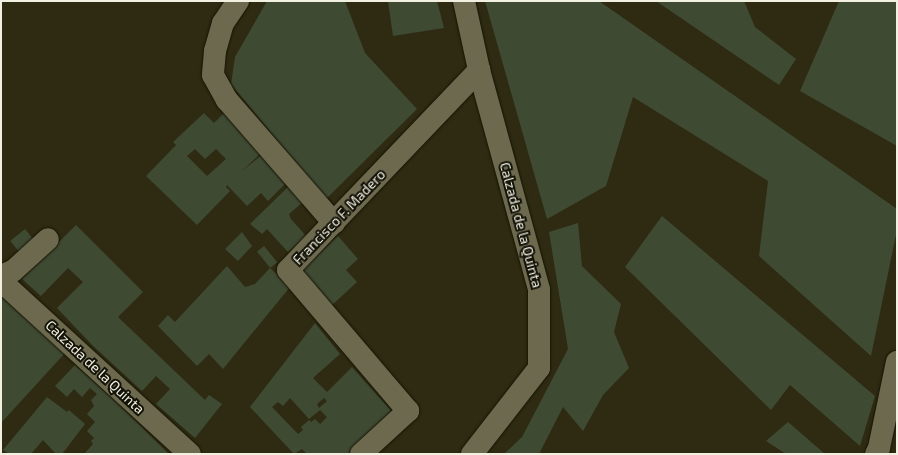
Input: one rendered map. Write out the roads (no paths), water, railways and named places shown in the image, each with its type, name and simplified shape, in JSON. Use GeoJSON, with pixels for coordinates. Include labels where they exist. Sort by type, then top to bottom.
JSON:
{"type":"FeatureCollection","features":[{"type":"Feature","properties":{"kind":"street"},"geometry":{"type":"LineString","coordinates":[[238,1],[223,23],[215,51],[213,75],[227,100],[334,223]]}},
{"type":"Feature","properties":{"kind":"street","name":"Calzada de la Quinta"},"geometry":{"type":"LineString","coordinates":[[464,1],[479,70],[538,290],[539,368],[472,454]]}},
{"type":"Feature","properties":{"kind":"street","name":"Francisco F. Madero"},"geometry":{"type":"LineString","coordinates":[[361,454],[408,411],[288,270],[479,70]]}},
{"type":"Feature","properties":{"kind":"street"},"geometry":{"type":"LineString","coordinates":[[1,276],[13,271],[48,239]]}},
{"type":"Feature","properties":{"kind":"street","name":"Calzada de la Quinta"},"geometry":{"type":"LineString","coordinates":[[1,281],[190,454]]}},
{"type":"Feature","properties":{"kind":"street"},"geometry":{"type":"LineString","coordinates":[[876,454],[879,448],[897,362]]}}]}
